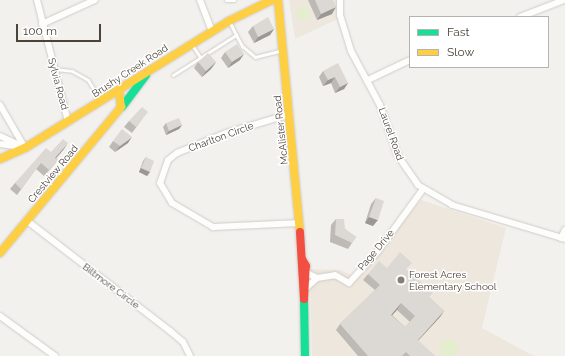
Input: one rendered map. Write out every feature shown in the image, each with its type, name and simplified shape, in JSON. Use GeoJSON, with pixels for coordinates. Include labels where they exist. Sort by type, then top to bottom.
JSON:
{"type":"FeatureCollection","features":[{"type":"Feature","properties":{"kind":"street","name":"Sylvia Road"},"geometry":{"type":"LineString","coordinates":[[37,0],[68,122]]}},
{"type":"Feature","properties":{"kind":"street"},"geometry":{"type":"LineString","coordinates":[[42,24],[95,0]]}},
{"type":"Feature","properties":{"kind":"street"},"geometry":{"type":"LineString","coordinates":[[200,0],[212,31]]}},
{"type":"Feature","properties":{"kind":"street","name":"Brushy Creek Road"},"geometry":{"type":"LineString","coordinates":[[0,159],[25,148],[229,21],[272,0]]}},
{"type":"Feature","properties":{"kind":"street","name":"McAlister Road"},"geometry":{"type":"LineString","coordinates":[[278,0],[300,223],[302,259],[301,292],[304,299]]}},
{"type":"Feature","properties":{"kind":"street","name":"Laurel Road"},"geometry":{"type":"LineString","coordinates":[[340,0],[347,42],[368,80],[398,156],[423,189],[452,205],[563,238]]}},
{"type":"Feature","properties":{"kind":"street"},"geometry":{"type":"LineString","coordinates":[[523,16],[564,0]]}},
{"type":"Feature","properties":{"kind":"street"},"geometry":{"type":"LineString","coordinates":[[368,80],[409,60]]}},
{"type":"Feature","properties":{"kind":"street","name":"Crestview Road"},"geometry":{"type":"LineString","coordinates":[[0,253],[121,107],[148,72]]}},
{"type":"Feature","properties":{"kind":"street"},"geometry":{"type":"LineString","coordinates":[[119,90],[121,107]]}},
{"type":"Feature","properties":{"kind":"street"},"geometry":{"type":"LineString","coordinates":[[0,105],[25,148]]}},
{"type":"Feature","properties":{"kind":"street","name":"Charlton Circle"},"geometry":{"type":"LineString","coordinates":[[290,114],[226,133],[177,153],[168,160],[160,183],[172,202],[213,227],[300,223]]}},
{"type":"Feature","properties":{"kind":"street"},"geometry":{"type":"LineString","coordinates":[[0,136],[25,148]]}},
{"type":"Feature","properties":{"kind":"street"},"geometry":{"type":"LineString","coordinates":[[0,144],[25,148]]}},
{"type":"Feature","properties":{"kind":"street","name":"Page Drive"},"geometry":{"type":"LineString","coordinates":[[317,278],[335,275],[349,283],[378,251],[423,189]]}},
{"type":"Feature","properties":{"kind":"street","name":"Biltmore Circle"},"geometry":{"type":"LineString","coordinates":[[26,220],[170,331],[183,342],[190,356]]}},
{"type":"Feature","properties":{"kind":"street"},"geometry":{"type":"LineString","coordinates":[[563,238],[565,230]]}},
{"type":"Feature","properties":{"kind":"street","name":"McAlister Road"},"geometry":{"type":"LineString","coordinates":[[302,259],[307,273],[307,287],[304,299],[305,356]]}},
{"type":"Feature","properties":{"kind":"street"},"geometry":{"type":"LineString","coordinates":[[307,273],[317,278],[307,287]]}},
{"type":"Feature","properties":{"kind":"street"},"geometry":{"type":"LineString","coordinates":[[0,316],[55,356]]}},
{"type":"Feature","properties":{"kind":"lane"},"geometry":{"type":"LineString","coordinates":[[226,0],[234,0]]}},
{"type":"Feature","properties":{"kind":"lane"},"geometry":{"type":"LineString","coordinates":[[229,21],[242,46],[255,57],[283,50]]}},
{"type":"Feature","properties":{"kind":"lane"},"geometry":{"type":"LineString","coordinates":[[173,75],[236,35]]}},
{"type":"Feature","properties":{"kind":"lane"},"geometry":{"type":"LineString","coordinates":[[192,43],[200,57]]}},
{"type":"Feature","properties":{"kind":"lane"},"geometry":{"type":"LineString","coordinates":[[54,69],[72,71],[88,80],[101,102]]}},
{"type":"Feature","properties":{"kind":"shaded area"},"geometry":{"type":"Polygon","coordinates":[[[289,0],[337,0],[338,19],[295,39],[289,0]]]}},
{"type":"Feature","properties":{"kind":"shaded area","name":"Forest Acres Elementary School"},"geometry":{"type":"Polygon","coordinates":[[[421,200],[506,228],[482,328],[534,356],[312,356],[310,269],[340,270],[357,277],[421,200]]]}},
{"type":"Feature","properties":{"kind":"green space"},"geometry":{"type":"Polygon","coordinates":[[[303,6],[308,8],[310,13],[308,18],[303,20],[298,18],[296,13],[298,8],[303,6]]]}},
{"type":"Feature","properties":{"kind":"green space"},"geometry":{"type":"Polygon","coordinates":[[[445,339],[453,339],[458,344],[456,355],[453,357],[445,357],[440,352],[440,344],[445,339]]]}},
{"type":"Feature","properties":{"kind":"building"},"geometry":{"type":"Polygon","coordinates":[[[315,0],[333,0],[336,7],[321,14],[315,0]]]}},
{"type":"Feature","properties":{"kind":"building"},"geometry":{"type":"Polygon","coordinates":[[[268,17],[274,29],[258,37],[253,26],[268,17]]]}},
{"type":"Feature","properties":{"kind":"building"},"geometry":{"type":"Polygon","coordinates":[[[237,44],[244,54],[232,62],[225,52],[237,44]]]}},
{"type":"Feature","properties":{"kind":"building"},"geometry":{"type":"Polygon","coordinates":[[[208,53],[216,62],[206,71],[198,62],[208,53]]]}},
{"type":"Feature","properties":{"kind":"building"},"geometry":{"type":"Polygon","coordinates":[[[338,63],[348,83],[340,87],[335,77],[328,80],[323,71],[338,63]]]}},
{"type":"Feature","properties":{"kind":"building"},"geometry":{"type":"Polygon","coordinates":[[[142,107],[148,112],[136,127],[129,121],[142,107]]]}},
{"type":"Feature","properties":{"kind":"building"},"geometry":{"type":"Polygon","coordinates":[[[179,118],[182,125],[169,131],[166,123],[179,118]]]}},
{"type":"Feature","properties":{"kind":"building"},"geometry":{"type":"Polygon","coordinates":[[[122,129],[132,137],[120,146],[113,141],[122,129]]]}},
{"type":"Feature","properties":{"kind":"building"},"geometry":{"type":"Polygon","coordinates":[[[63,139],[68,143],[55,158],[58,160],[49,170],[41,163],[21,189],[15,183],[46,148],[51,152],[63,139]]]}},
{"type":"Feature","properties":{"kind":"building"},"geometry":{"type":"Polygon","coordinates":[[[146,157],[154,161],[150,172],[141,168],[146,157]]]}},
{"type":"Feature","properties":{"kind":"building"},"geometry":{"type":"Polygon","coordinates":[[[376,198],[384,201],[378,220],[369,217],[376,198]]]}},
{"type":"Feature","properties":{"kind":"building"},"geometry":{"type":"Polygon","coordinates":[[[336,219],[344,219],[345,229],[356,237],[352,243],[335,235],[336,219]]]}},
{"type":"Feature","properties":{"kind":"building"},"geometry":{"type":"Polygon","coordinates":[[[400,252],[412,263],[406,269],[433,293],[429,297],[444,311],[418,340],[435,356],[410,356],[406,352],[402,356],[368,356],[340,324],[380,285],[368,274],[379,261],[387,268],[400,252]],[[401,303],[391,315],[405,327],[415,316],[401,303]]]}},
{"type":"Feature","properties":{"kind":"traffic: fast"},"geometry":{"type":"LineString","coordinates":[[122,107],[146,75]]}},
{"type":"Feature","properties":{"kind":"traffic: fast"},"geometry":{"type":"LineString","coordinates":[[304,299],[305,356]]}},
{"type":"Feature","properties":{"kind":"traffic: slow"},"geometry":{"type":"LineString","coordinates":[[0,159],[25,148],[229,21],[272,0]]}},
{"type":"Feature","properties":{"kind":"traffic: slow"},"geometry":{"type":"LineString","coordinates":[[278,0],[300,232]]}},
{"type":"Feature","properties":{"kind":"traffic: slow"},"geometry":{"type":"LineString","coordinates":[[0,253],[121,107],[119,90]]}},
{"type":"Feature","properties":{"kind":"traffic: jam"},"geometry":{"type":"LineString","coordinates":[[300,232],[304,299],[306,266],[302,259]]}},
{"type":"Feature","properties":{"kind":"place","name":"Forest Acres Elementary School"},"geometry":{"type":"Point","coordinates":[401,280]}}]}
